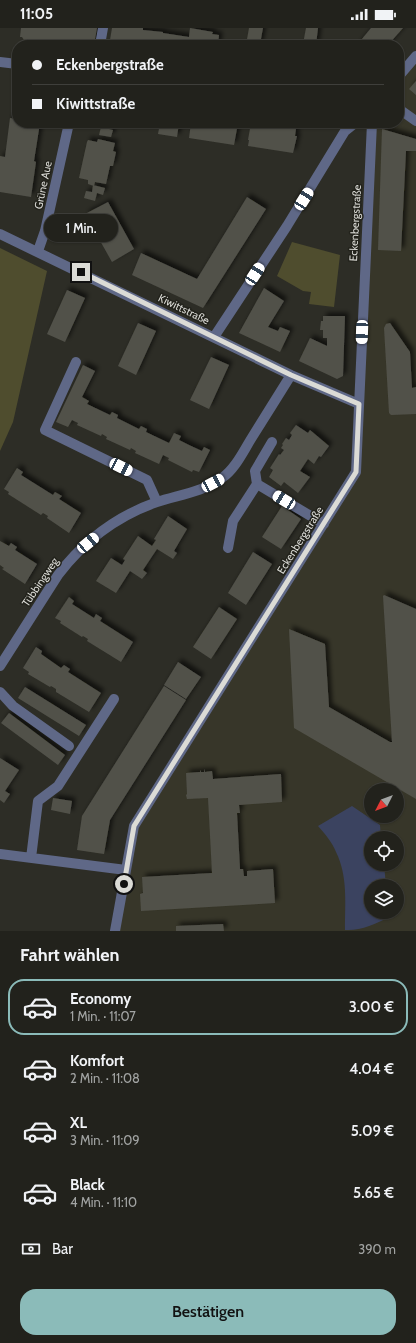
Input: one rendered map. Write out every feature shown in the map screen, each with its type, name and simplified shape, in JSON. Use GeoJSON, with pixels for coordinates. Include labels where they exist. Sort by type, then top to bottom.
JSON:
{"type":"FeatureCollection","features":[{"type":"Feature","properties":{"kind":"street"},"geometry":{"type":"LineString","coordinates":[[101,40],[103,28]]}},
{"type":"Feature","properties":{"kind":"street"},"geometry":{"type":"LineString","coordinates":[[404,70],[416,56]]}},
{"type":"Feature","properties":{"kind":"street"},"geometry":{"type":"LineString","coordinates":[[0,62],[12,63]]}},
{"type":"Feature","properties":{"kind":"street"},"geometry":{"type":"LineString","coordinates":[[404,113],[416,121]]}},
{"type":"Feature","properties":{"kind":"street","name":"Grüne Aue"},"geometry":{"type":"LineString","coordinates":[[38,251],[45,231],[68,128]]}},
{"type":"Feature","properties":{"kind":"street"},"geometry":{"type":"LineString","coordinates":[[214,337],[350,128]]}},
{"type":"Feature","properties":{"kind":"street","name":"Eckenbergstraße"},"geometry":{"type":"LineString","coordinates":[[116,931],[134,826],[356,472],[372,128]]}},
{"type":"Feature","properties":{"kind":"street","name":"Kiwittstraße"},"geometry":{"type":"LineString","coordinates":[[0,234],[38,251],[291,375],[359,404]]}},
{"type":"Feature","properties":{"kind":"street"},"geometry":{"type":"LineString","coordinates":[[76,362],[45,430],[146,480],[157,502]]}},
{"type":"Feature","properties":{"kind":"street","name":"Tübbingweg"},"geometry":{"type":"LineString","coordinates":[[0,666],[58,575],[81,549],[112,524],[130,514],[157,502],[203,488],[223,478],[235,464],[291,375]]}},
{"type":"Feature","properties":{"kind":"street"},"geometry":{"type":"LineString","coordinates":[[228,548],[233,521],[257,484],[255,471],[272,442]]}},
{"type":"Feature","properties":{"kind":"street"},"geometry":{"type":"LineString","coordinates":[[257,484],[324,524]]}},
{"type":"Feature","properties":{"kind":"street"},"geometry":{"type":"LineString","coordinates":[[0,692],[13,706],[69,746]]}},
{"type":"Feature","properties":{"kind":"street"},"geometry":{"type":"LineString","coordinates":[[30,858],[38,801],[58,786],[114,699]]}},
{"type":"Feature","properties":{"kind":"street"},"geometry":{"type":"LineString","coordinates":[[0,854],[126,870]]}},
{"type":"Feature","properties":{"kind":"shaded area"},"geometry":{"type":"Polygon","coordinates":[[[416,57],[416,931],[116,931],[135,827],[353,482],[373,128],[404,128],[404,71],[416,57]]]}},
{"type":"Feature","properties":{"kind":"shaded area"},"geometry":{"type":"Polygon","coordinates":[[[292,242],[340,255],[334,307],[309,304],[311,292],[303,291],[277,276],[292,242]]]}},
{"type":"Feature","properties":{"kind":"shaded area"},"geometry":{"type":"Polygon","coordinates":[[[0,248],[47,271],[13,422],[0,451],[0,248]]]}},
{"type":"Feature","properties":{"kind":"water"},"geometry":{"type":"Polygon","coordinates":[[[352,806],[364,814],[364,823],[377,823],[380,825],[380,831],[364,831],[364,871],[385,871],[385,879],[364,879],[364,919],[385,919],[368,926],[345,930],[345,890],[340,861],[326,835],[318,826],[352,806]]]}},
{"type":"Feature","properties":{"kind":"building"},"geometry":{"type":"Polygon","coordinates":[[[21,28],[97,28],[95,40],[24,40],[20,37],[21,28]]]}},
{"type":"Feature","properties":{"kind":"building"},"geometry":{"type":"Polygon","coordinates":[[[112,28],[143,28],[143,30],[189,37],[190,28],[213,32],[212,34],[219,35],[218,40],[110,40],[112,28]]]}},
{"type":"Feature","properties":{"kind":"building"},"geometry":{"type":"Polygon","coordinates":[[[249,28],[263,28],[261,40],[247,40],[249,28]]]}},
{"type":"Feature","properties":{"kind":"building"},"geometry":{"type":"Polygon","coordinates":[[[306,28],[318,28],[317,40],[304,40],[306,28]]]}},
{"type":"Feature","properties":{"kind":"building"},"geometry":{"type":"Polygon","coordinates":[[[371,28],[403,28],[392,40],[361,40],[371,28]]]}},
{"type":"Feature","properties":{"kind":"building"},"geometry":{"type":"Polygon","coordinates":[[[416,81],[416,95],[409,89],[416,81]]]}},
{"type":"Feature","properties":{"kind":"building"},"geometry":{"type":"Polygon","coordinates":[[[10,118],[12,118],[12,128],[39,128],[34,161],[36,162],[31,197],[0,192],[0,156],[5,157],[10,118]]]}},
{"type":"Feature","properties":{"kind":"building"},"geometry":{"type":"Polygon","coordinates":[[[101,128],[113,130],[111,137],[99,135],[101,128]]]}},
{"type":"Feature","properties":{"kind":"building"},"geometry":{"type":"Polygon","coordinates":[[[159,128],[178,128],[177,137],[158,134],[159,128]]]}},
{"type":"Feature","properties":{"kind":"building"},"geometry":{"type":"Polygon","coordinates":[[[190,128],[237,128],[234,145],[189,138],[190,128]]]}},
{"type":"Feature","properties":{"kind":"building"},"geometry":{"type":"Polygon","coordinates":[[[250,128],[296,129],[295,136],[297,136],[293,153],[248,146],[250,128]]]}},
{"type":"Feature","properties":{"kind":"building"},"geometry":{"type":"Polygon","coordinates":[[[382,129],[416,139],[416,151],[406,151],[401,251],[378,250],[382,129]]]}},
{"type":"Feature","properties":{"kind":"building"},"geometry":{"type":"Polygon","coordinates":[[[98,139],[115,143],[113,151],[116,152],[113,166],[110,166],[106,184],[95,182],[94,186],[88,184],[88,180],[79,178],[87,142],[88,140],[97,142],[98,139]]]}},
{"type":"Feature","properties":{"kind":"building"},"geometry":{"type":"Polygon","coordinates":[[[93,185],[105,188],[103,195],[97,193],[95,201],[84,198],[86,191],[92,192],[93,185]]]}},
{"type":"Feature","properties":{"kind":"building"},"geometry":{"type":"Polygon","coordinates":[[[247,197],[266,209],[203,308],[132,275],[141,253],[197,279],[247,197]]]}},
{"type":"Feature","properties":{"kind":"building"},"geometry":{"type":"Polygon","coordinates":[[[108,202],[134,249],[112,262],[85,214],[108,202]]]}},
{"type":"Feature","properties":{"kind":"building"},"geometry":{"type":"Polygon","coordinates":[[[264,288],[284,301],[268,327],[278,331],[280,327],[290,331],[280,352],[239,333],[264,288]]]}},
{"type":"Feature","properties":{"kind":"building"},"geometry":{"type":"Polygon","coordinates":[[[67,290],[85,298],[65,342],[47,334],[67,290]]]}},
{"type":"Feature","properties":{"kind":"building"},"geometry":{"type":"Polygon","coordinates":[[[323,316],[345,316],[343,376],[337,379],[299,361],[310,338],[327,346],[327,338],[323,338],[323,330],[320,330],[323,316]]]}},
{"type":"Feature","properties":{"kind":"building"},"geometry":{"type":"Polygon","coordinates":[[[138,323],[156,331],[136,375],[118,366],[138,323]]]}},
{"type":"Feature","properties":{"kind":"building"},"geometry":{"type":"Polygon","coordinates":[[[390,323],[410,352],[412,388],[416,387],[416,414],[391,415],[389,413],[384,328],[386,324],[390,323]]]}},
{"type":"Feature","properties":{"kind":"building"},"geometry":{"type":"Polygon","coordinates":[[[211,357],[229,365],[209,409],[190,400],[211,357]]]}},
{"type":"Feature","properties":{"kind":"building"},"geometry":{"type":"Polygon","coordinates":[[[83,365],[95,371],[82,397],[89,401],[87,404],[110,415],[112,412],[118,415],[117,418],[139,429],[141,426],[147,429],[146,432],[169,443],[174,433],[181,436],[179,440],[189,445],[202,451],[204,447],[210,450],[199,472],[193,470],[192,472],[168,460],[169,458],[163,455],[159,464],[135,453],[136,451],[131,448],[130,450],[106,439],[107,437],[102,434],[101,436],[77,425],[78,423],[72,420],[68,427],[56,422],[83,365]]]}},
{"type":"Feature","properties":{"kind":"building"},"geometry":{"type":"Polygon","coordinates":[[[296,425],[308,433],[310,430],[329,446],[321,457],[319,456],[314,464],[308,459],[300,471],[310,477],[298,493],[284,482],[281,486],[269,477],[273,470],[270,468],[279,454],[280,455],[284,450],[281,448],[283,445],[282,444],[286,438],[289,440],[292,435],[290,433],[296,425]]]}},
{"type":"Feature","properties":{"kind":"building"},"geometry":{"type":"Polygon","coordinates":[[[17,468],[23,472],[21,475],[53,495],[55,492],[62,496],[59,499],[81,513],[69,533],[47,518],[48,516],[43,513],[41,515],[8,494],[9,492],[4,489],[17,468]]]}},
{"type":"Feature","properties":{"kind":"building"},"geometry":{"type":"Polygon","coordinates":[[[282,506],[301,519],[281,549],[262,537],[282,506]]]}},
{"type":"Feature","properties":{"kind":"building"},"geometry":{"type":"Polygon","coordinates":[[[168,516],[187,529],[174,551],[177,553],[173,559],[157,549],[143,570],[147,573],[142,579],[130,571],[116,593],[96,581],[111,558],[122,565],[125,560],[123,559],[138,536],[152,546],[156,540],[154,539],[168,516]]]}},
{"type":"Feature","properties":{"kind":"building"},"geometry":{"type":"Polygon","coordinates":[[[0,541],[9,546],[11,543],[17,547],[15,550],[37,564],[25,584],[2,569],[4,568],[0,565],[0,541]]]}},
{"type":"Feature","properties":{"kind":"building"},"geometry":{"type":"Polygon","coordinates":[[[253,552],[272,564],[246,605],[228,593],[253,552]]]}},
{"type":"Feature","properties":{"kind":"building"},"geometry":{"type":"Polygon","coordinates":[[[384,595],[416,609],[416,799],[404,792],[404,783],[389,783],[294,728],[289,629],[325,644],[329,707],[392,742],[384,595]]]}},
{"type":"Feature","properties":{"kind":"building"},"geometry":{"type":"Polygon","coordinates":[[[69,597],[74,601],[72,604],[94,618],[96,614],[102,618],[100,621],[133,642],[121,662],[87,641],[88,639],[83,636],[82,637],[60,623],[61,621],[55,618],[69,597]]]}},
{"type":"Feature","properties":{"kind":"building"},"geometry":{"type":"Polygon","coordinates":[[[219,607],[237,619],[211,659],[193,647],[219,607]]]}},
{"type":"Feature","properties":{"kind":"building"},"geometry":{"type":"Polygon","coordinates":[[[36,647],[42,651],[41,654],[61,668],[64,665],[70,669],[68,672],[101,693],[89,712],[56,692],[56,689],[28,674],[29,672],[23,668],[36,647]]]}},
{"type":"Feature","properties":{"kind":"building"},"geometry":{"type":"Polygon","coordinates":[[[178,662],[201,677],[186,699],[164,685],[178,662]]]}},
{"type":"Feature","properties":{"kind":"building"},"geometry":{"type":"Polygon","coordinates":[[[164,686],[186,700],[110,820],[104,854],[77,850],[82,816],[164,686]]]}},
{"type":"Feature","properties":{"kind":"building"},"geometry":{"type":"Polygon","coordinates":[[[25,687],[86,725],[79,736],[18,698],[25,687]]]}},
{"type":"Feature","properties":{"kind":"building"},"geometry":{"type":"Polygon","coordinates":[[[9,713],[65,755],[58,765],[1,723],[9,713]]]}},
{"type":"Feature","properties":{"kind":"building"},"geometry":{"type":"Polygon","coordinates":[[[0,758],[19,770],[5,791],[10,794],[4,803],[0,800],[0,758]]]}},
{"type":"Feature","properties":{"kind":"building"},"geometry":{"type":"Polygon","coordinates":[[[204,769],[205,772],[212,771],[213,779],[281,774],[282,802],[239,805],[240,813],[237,813],[240,869],[243,869],[244,876],[247,876],[247,871],[273,869],[275,903],[141,911],[140,894],[143,893],[142,877],[212,873],[208,798],[187,799],[186,795],[186,773],[200,772],[201,770],[201,772],[204,772],[204,769]]]}},
{"type":"Feature","properties":{"kind":"building"},"geometry":{"type":"Polygon","coordinates":[[[53,798],[72,801],[70,814],[51,810],[53,798]]]}},
{"type":"Feature","properties":{"kind":"building"},"geometry":{"type":"Polygon","coordinates":[[[223,924],[224,931],[176,931],[176,926],[223,924]]]}},
{"type":"Feature","properties":{"kind":"route"},"geometry":{"type":"LineString","coordinates":[[81,272],[291,375],[359,404],[356,472],[134,826],[124,884]]}}]}
